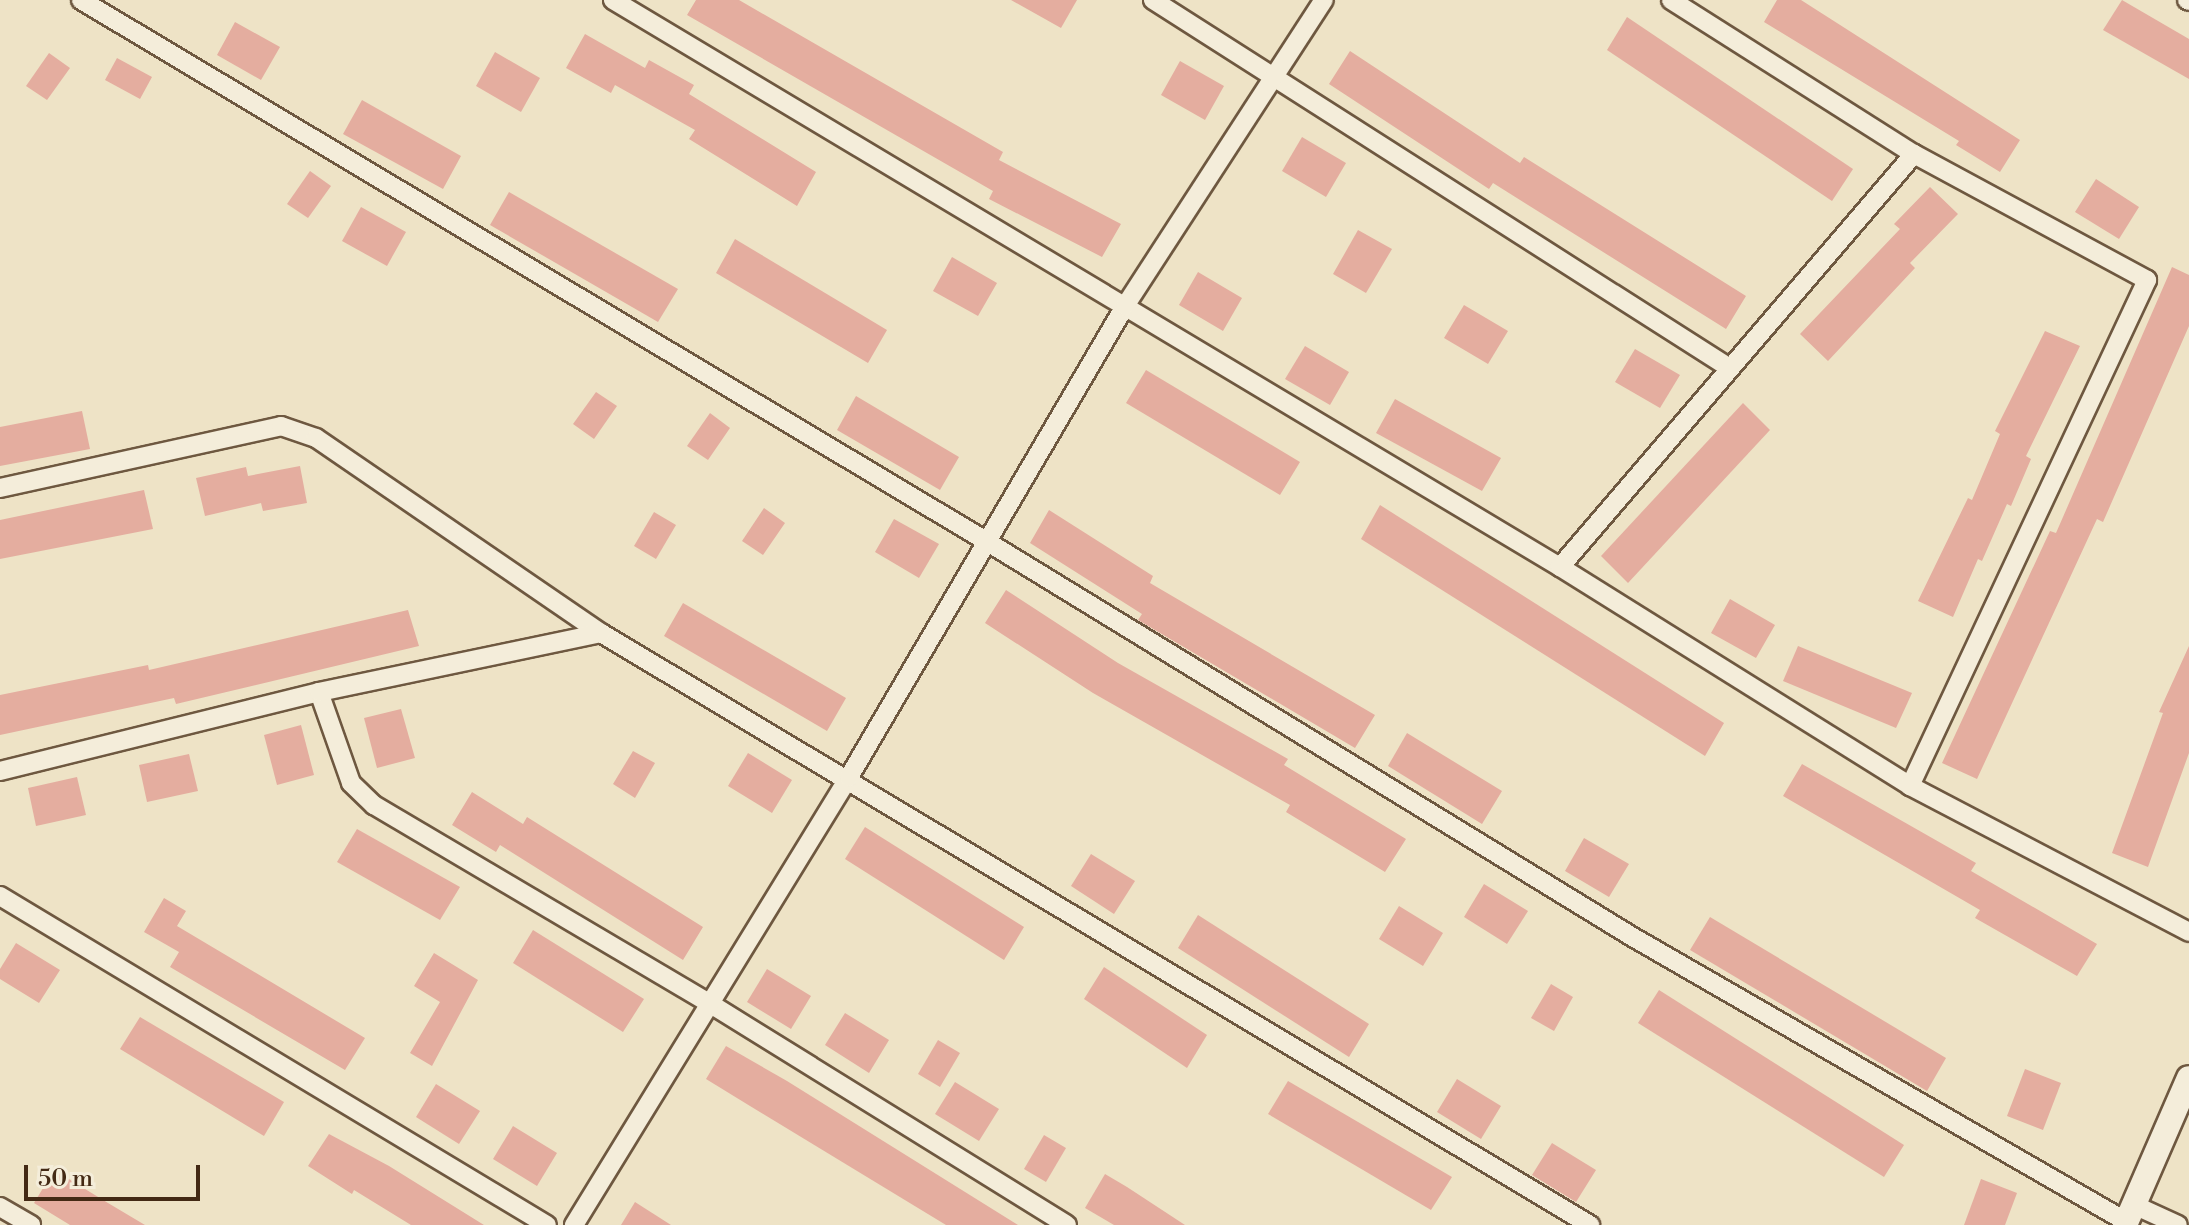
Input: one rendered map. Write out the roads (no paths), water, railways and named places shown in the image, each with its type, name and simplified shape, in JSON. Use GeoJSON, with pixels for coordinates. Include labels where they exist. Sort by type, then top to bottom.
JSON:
{"type":"FeatureCollection","features":[{"type":"Feature","properties":{"kind":"street"},"geometry":{"type":"LineString","coordinates":[[81,0],[986,541],[1631,936],[2129,1217],[2178,1225]]}},
{"type":"Feature","properties":{"kind":"street"},"geometry":{"type":"LineString","coordinates":[[613,0],[1560,567],[1910,786],[2189,932]]}},
{"type":"Feature","properties":{"kind":"street"},"geometry":{"type":"LineString","coordinates":[[1153,0],[1277,76],[1728,367]]}},
{"type":"Feature","properties":{"kind":"street"},"geometry":{"type":"LineString","coordinates":[[574,1225],[849,777],[1125,306],[1324,0]]}},
{"type":"Feature","properties":{"kind":"street"},"geometry":{"type":"LineString","coordinates":[[1671,0],[1914,154],[2147,280],[1910,786]]}},
{"type":"Feature","properties":{"kind":"street"},"geometry":{"type":"LineString","coordinates":[[1560,567],[1728,367],[1914,154]]}},
{"type":"Feature","properties":{"kind":"street"},"geometry":{"type":"LineString","coordinates":[[0,488],[281,426],[316,438],[601,633],[849,777],[1590,1225]]}},
{"type":"Feature","properties":{"kind":"street"},"geometry":{"type":"LineString","coordinates":[[0,771],[319,692],[601,633]]}},
{"type":"Feature","properties":{"kind":"street"},"geometry":{"type":"LineString","coordinates":[[319,692],[351,783],[374,805],[709,1003],[1067,1225]]}},
{"type":"Feature","properties":{"kind":"street"},"geometry":{"type":"LineString","coordinates":[[0,896],[547,1225]]}},
{"type":"Feature","properties":{"kind":"street"},"geometry":{"type":"LineString","coordinates":[[2129,1217],[2189,1078]]}},
{"type":"Feature","properties":{"kind":"street"},"geometry":{"type":"LineString","coordinates":[[0,1207],[31,1225]]}}]}
